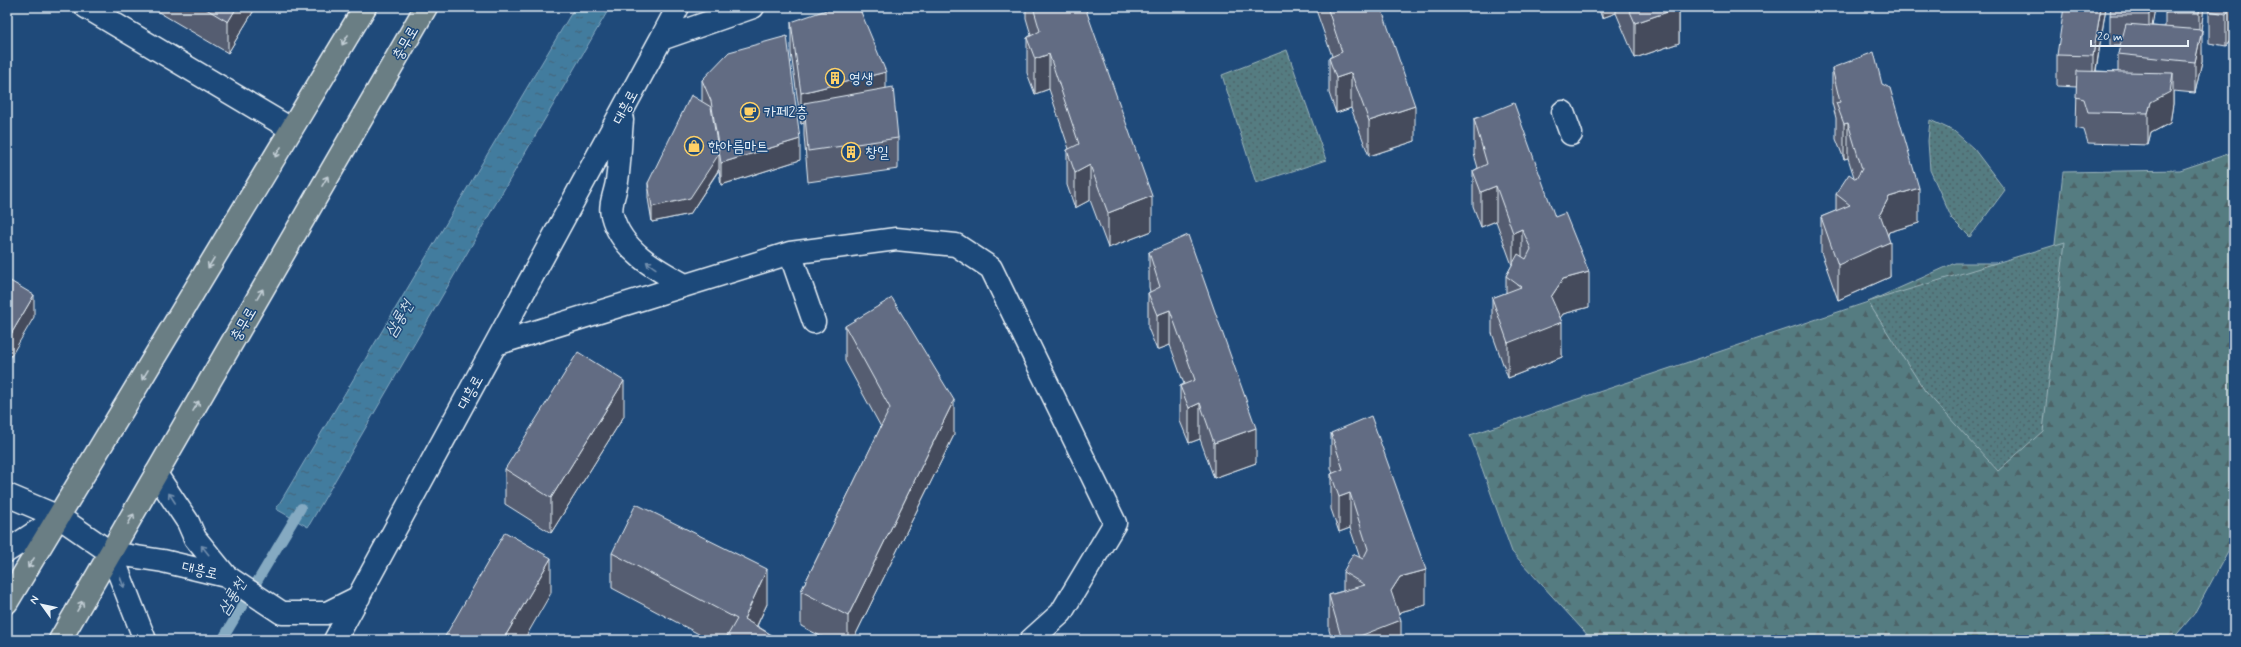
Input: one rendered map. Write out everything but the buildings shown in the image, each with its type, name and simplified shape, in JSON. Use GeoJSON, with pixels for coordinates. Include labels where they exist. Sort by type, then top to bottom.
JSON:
{"type":"FeatureCollection","features":[{"type":"Feature","properties":{"kind":"main road"},"geometry":{"type":"LineString","coordinates":[[7,602],[59,518],[365,7]]}},
{"type":"Feature","properties":{"kind":"main road","name":"충무로"},"geometry":{"type":"LineString","coordinates":[[60,640],[426,7]]}},
{"type":"Feature","properties":{"kind":"street"},"geometry":{"type":"LineString","coordinates":[[86,7],[292,129]]}},
{"type":"Feature","properties":{"kind":"street","name":"대흥로"},"geometry":{"type":"LineString","coordinates":[[111,553],[163,561],[226,576],[282,613],[327,613],[359,597],[678,7]]}},
{"type":"Feature","properties":{"kind":"street"},"geometry":{"type":"LineString","coordinates":[[661,39],[753,7]]}},
{"type":"Feature","properties":{"kind":"street"},"geometry":{"type":"LineString","coordinates":[[623,111],[617,181],[611,213],[619,234],[636,254],[662,273],[685,285]]}},
{"type":"Feature","properties":{"kind":"street"},"geometry":{"type":"LineString","coordinates":[[1563,112],[1571,134]]}},
{"type":"Feature","properties":{"kind":"street"},"geometry":{"type":"LineString","coordinates":[[496,344],[790,253],[896,239],[956,245],[991,268],[1115,522],[1061,613],[1031,640]]}},
{"type":"Feature","properties":{"kind":"street"},"geometry":{"type":"LineString","coordinates":[[790,253],[814,322]]}},
{"type":"Feature","properties":{"kind":"street"},"geometry":{"type":"LineString","coordinates":[[156,474],[188,522],[195,538],[226,576]]}},
{"type":"Feature","properties":{"kind":"street"},"geometry":{"type":"LineString","coordinates":[[7,495],[59,518],[111,553],[145,640]]}},
{"type":"Feature","properties":{"kind":"street"},"geometry":{"type":"LineString","coordinates":[[7,551],[59,518]]}},
{"type":"Feature","properties":{"kind":"street"},"geometry":{"type":"LineString","coordinates":[[335,640],[359,597]]}},
{"type":"Feature","properties":{"kind":"green space"},"geometry":{"type":"Polygon","coordinates":[[[1287,50],[1326,160],[1256,183],[1222,75],[1287,50]]]}},
{"type":"Feature","properties":{"kind":"green space"},"geometry":{"type":"Polygon","coordinates":[[[1930,120],[1954,131],[1974,149],[2005,190],[1970,237],[1952,219],[1930,170],[1928,141],[1930,120]]]}},
{"type":"Feature","properties":{"kind":"green space"},"geometry":{"type":"Polygon","coordinates":[[[2234,152],[2234,540],[2194,614],[2172,640],[1592,640],[1512,552],[1470,435],[1868,302],[1955,263],[2023,263],[2054,253],[2063,172],[2180,170],[2234,152]]]}},
{"type":"Feature","properties":{"kind":"green space"},"geometry":{"type":"Polygon","coordinates":[[[2065,242],[2043,431],[1998,471],[1925,391],[1868,302],[2065,242]]]}},
{"type":"Feature","properties":{"kind":"water"},"geometry":{"type":"Polygon","coordinates":[[[575,7],[610,7],[308,527],[276,509],[575,7]]]}},
{"type":"Feature","properties":{"kind":"waterway","name":"삼룡천"},"geometry":{"type":"LineString","coordinates":[[222,640],[301,508]]}},
{"type":"Feature","properties":{"kind":"place","name":"영생"},"geometry":{"type":"Point","coordinates":[835,78]}},
{"type":"Feature","properties":{"kind":"place","name":"카페2층"},"geometry":{"type":"Point","coordinates":[750,112]}},
{"type":"Feature","properties":{"kind":"place","name":"한아름마트"},"geometry":{"type":"Point","coordinates":[694,146]}},
{"type":"Feature","properties":{"kind":"place","name":"창일"},"geometry":{"type":"Point","coordinates":[851,152]}}]}
